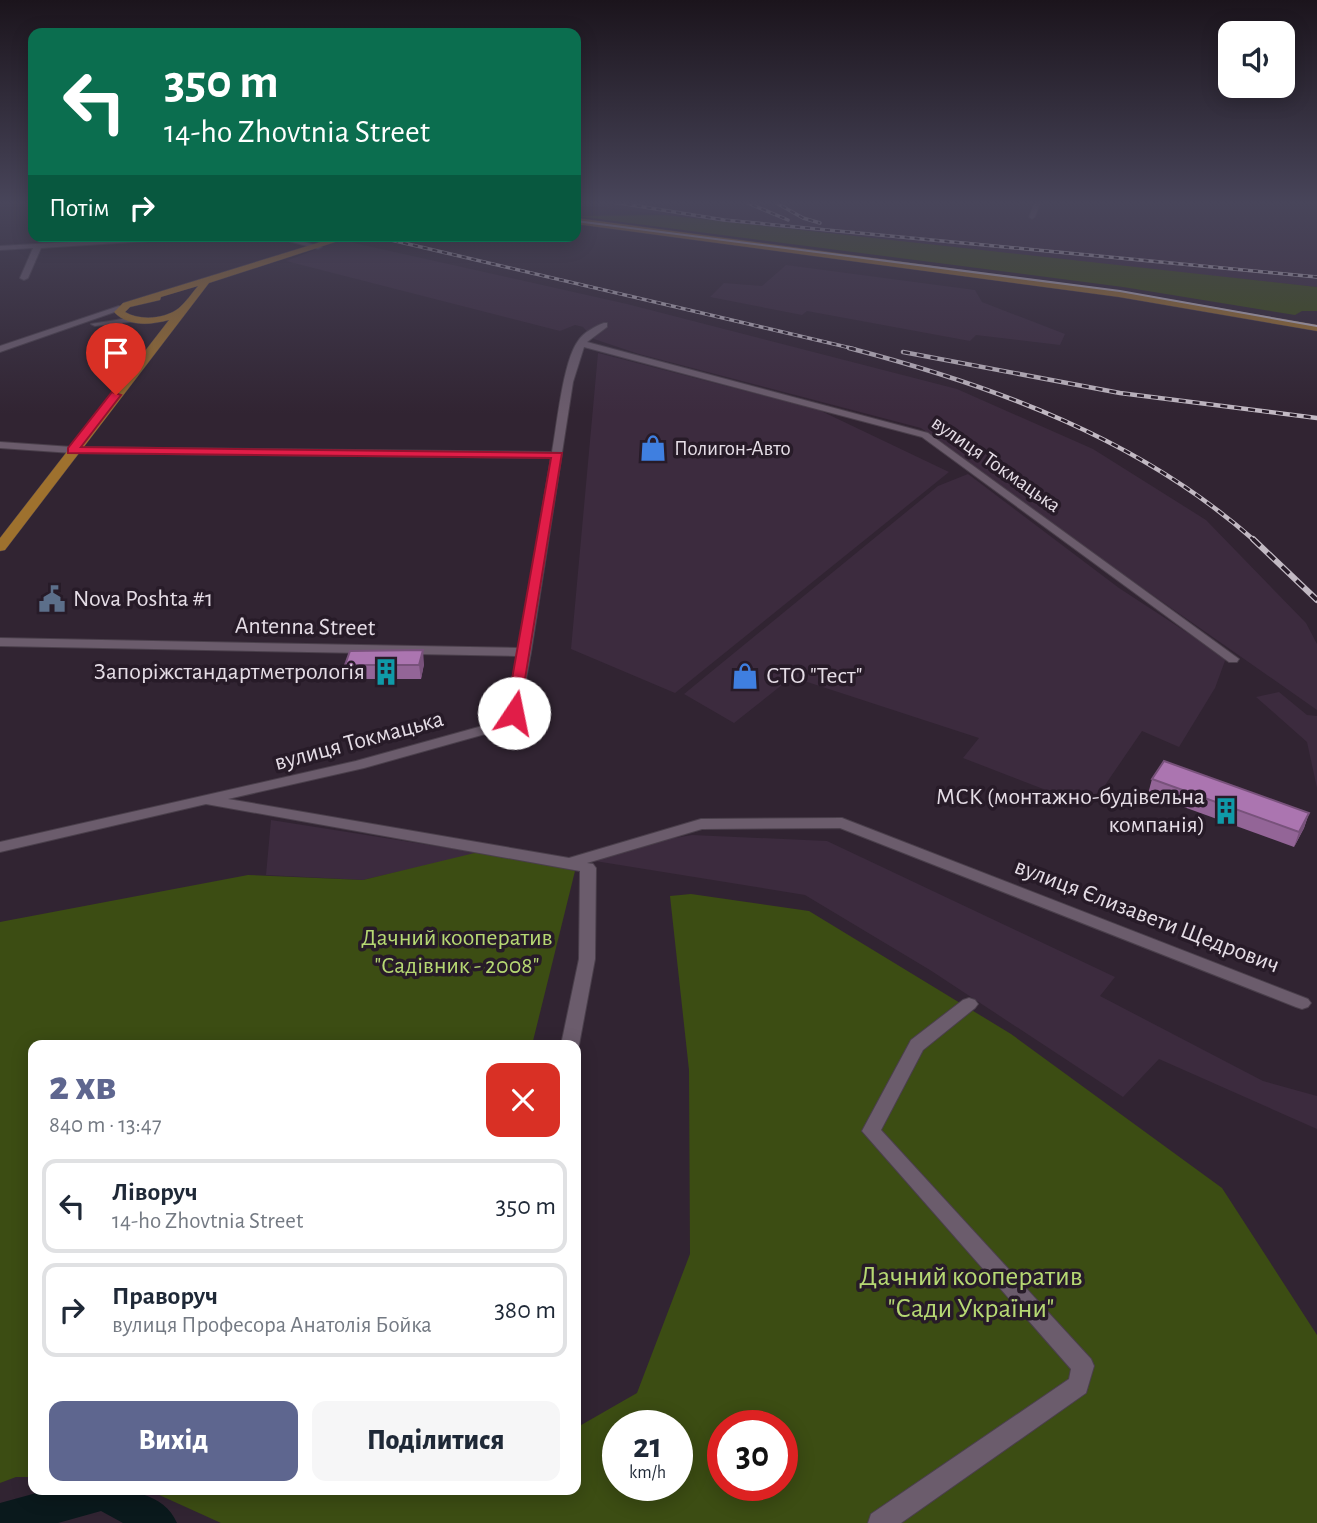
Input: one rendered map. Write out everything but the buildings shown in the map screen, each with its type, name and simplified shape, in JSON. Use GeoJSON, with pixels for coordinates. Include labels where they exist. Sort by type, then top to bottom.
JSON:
{"type":"FeatureCollection","features":[{"type":"Feature","properties":{"kind":"main road"},"geometry":{"type":"LineString","coordinates":[[162,333],[140,320],[121,315],[122,308],[241,272]]}},
{"type":"Feature","properties":{"kind":"main road"},"geometry":{"type":"LineString","coordinates":[[956,272],[1119,294],[1317,328]]}},
{"type":"Feature","properties":{"kind":"main road"},"geometry":{"type":"LineString","coordinates":[[1003,272],[1124,288],[1317,321]]}},
{"type":"Feature","properties":{"kind":"main road"},"geometry":{"type":"LineString","coordinates":[[0,547],[162,333],[205,284]]}},
{"type":"Feature","properties":{"kind":"main road"},"geometry":{"type":"LineString","coordinates":[[146,299],[176,300],[182,302],[182,310]]}},
{"type":"Feature","properties":{"kind":"main road"},"geometry":{"type":"LineString","coordinates":[[140,320],[165,318],[182,310]]}},
{"type":"Feature","properties":{"kind":"street"},"geometry":{"type":"LineString","coordinates":[[24,278],[27,272]]}},
{"type":"Feature","properties":{"kind":"street"},"geometry":{"type":"LineString","coordinates":[[0,349],[122,308]]}},
{"type":"Feature","properties":{"kind":"street"},"geometry":{"type":"LineString","coordinates":[[66,327],[140,320]]}},
{"type":"Feature","properties":{"kind":"street"},"geometry":{"type":"LineString","coordinates":[[580,343],[586,335],[604,325]]}},
{"type":"Feature","properties":{"kind":"street","name":"вулиця Токмацька"},"geometry":{"type":"LineString","coordinates":[[211,800],[359,765],[491,728],[514,713],[569,382],[580,343],[925,435],[1233,659]]}},
{"type":"Feature","properties":{"kind":"street"},"geometry":{"type":"LineString","coordinates":[[0,445],[72,450],[558,455]]}},
{"type":"Feature","properties":{"kind":"street","name":"Antenna Street"},"geometry":{"type":"LineString","coordinates":[[0,642],[525,652]]}},
{"type":"Feature","properties":{"kind":"street","name":"вулиця Єлизавети Щедрович"},"geometry":{"type":"LineString","coordinates":[[0,847],[211,800],[569,863],[701,824],[842,823],[1302,1003]]}},
{"type":"Feature","properties":{"kind":"street"},"geometry":{"type":"LineString","coordinates":[[569,863],[588,868],[587,959],[571,1040]]}},
{"type":"Feature","properties":{"kind":"street"},"geometry":{"type":"LineString","coordinates":[[880,1523],[1078,1385],[1083,1366],[871,1131],[917,1045],[969,1004]]}},
{"type":"Feature","properties":{"kind":"shaded area"},"geometry":{"type":"Polygon","coordinates":[[[329,272],[484,272],[627,304],[957,389],[1093,449],[1206,520],[1306,623],[1317,644],[1317,710],[1074,540],[921,428],[639,354],[594,339],[583,327],[575,325],[560,331],[329,272]]]}},
{"type":"Feature","properties":{"kind":"shaded area"},"geometry":{"type":"Polygon","coordinates":[[[778,272],[839,272],[975,290],[982,302],[1065,334],[1060,345],[976,335],[970,341],[807,311],[802,315],[710,297],[724,283],[762,286],[778,272]]]}},
{"type":"Feature","properties":{"kind":"shaded area"},"geometry":{"type":"Polygon","coordinates":[[[1177,272],[1317,272],[1317,287],[1177,272]]]}},
{"type":"Feature","properties":{"kind":"shaded area"},"geometry":{"type":"Polygon","coordinates":[[[598,353],[819,410],[949,472],[675,693],[571,649],[598,353]]]}},
{"type":"Feature","properties":{"kind":"shaded area"},"geometry":{"type":"Polygon","coordinates":[[[968,474],[1119,588],[1226,658],[1215,688],[1179,747],[1142,731],[1090,807],[963,758],[979,738],[792,677],[734,723],[684,694],[938,486],[968,474]]]}},
{"type":"Feature","properties":{"kind":"shaded area"},"geometry":{"type":"Polygon","coordinates":[[[1279,692],[1307,715],[1317,716],[1317,788],[1307,742],[1256,697],[1279,692]]]}},
{"type":"Feature","properties":{"kind":"shaded area"},"geometry":{"type":"Polygon","coordinates":[[[271,820],[480,853],[363,880],[266,875],[271,820]]]}},
{"type":"Feature","properties":{"kind":"shaded area"},"geometry":{"type":"Polygon","coordinates":[[[692,835],[827,841],[1115,977],[1100,996],[1263,1081],[1317,1096],[1317,1129],[1159,1059],[1123,1097],[930,970],[805,895],[595,861],[600,851],[692,835]]]}},
{"type":"Feature","properties":{"kind":"green space"},"geometry":{"type":"Polygon","coordinates":[[[1008,272],[1182,272],[1317,287],[1317,311],[1302,311],[1295,315],[1123,287],[1008,272]]]}},
{"type":"Feature","properties":{"kind":"green space","name":"Дачний кооператив \"Садівник - 2008\""},"geometry":{"type":"Polygon","coordinates":[[[487,850],[575,871],[533,1040],[28,1040],[28,1477],[16,1477],[0,1483],[0,922],[248,875],[363,880],[487,850]]]}},
{"type":"Feature","properties":{"kind":"green space","name":"Дачний кооператив \"Сади України\""},"geometry":{"type":"Polygon","coordinates":[[[691,894],[809,911],[1011,1034],[1222,1188],[1317,1335],[1317,1523],[221,1523],[159,1495],[581,1495],[581,1425],[602,1413],[602,1501],[693,1501],[693,1410],[607,1410],[637,1393],[690,1254],[689,1070],[670,896],[691,894]]]}},
{"type":"Feature","properties":{"kind":"waterway"},"geometry":{"type":"LineString","coordinates":[[0,1521],[96,1495]]}},
{"type":"Feature","properties":{"kind":"waterway"},"geometry":{"type":"LineString","coordinates":[[107,1495],[159,1523]]}},
{"type":"Feature","properties":{"kind":"tram line"},"geometry":{"type":"LineString","coordinates":[[973,272],[1120,291],[1317,326]]}},
{"type":"Feature","properties":{"kind":"railway"},"geometry":{"type":"LineString","coordinates":[[528,272],[855,349]]}},
{"type":"Feature","properties":{"kind":"railway"},"geometry":{"type":"LineString","coordinates":[[1266,272],[1317,277]]}},
{"type":"Feature","properties":{"kind":"railway"},"geometry":{"type":"LineString","coordinates":[[849,348],[958,380],[1064,421],[1164,473],[1211,505],[1255,541]]}},
{"type":"Feature","properties":{"kind":"railway"},"geometry":{"type":"LineString","coordinates":[[903,352],[1120,393],[1317,418]]}},
{"type":"Feature","properties":{"kind":"railway"},"geometry":{"type":"LineString","coordinates":[[1253,539],[1317,600]]}},
{"type":"Feature","properties":{"kind":"place","name":"Полигон-Авто"},"geometry":{"type":"Point","coordinates":[653,448]}},
{"type":"Feature","properties":{"kind":"place","name":"Nova Poshta #1"},"geometry":{"type":"Point","coordinates":[52,599]}},
{"type":"Feature","properties":{"kind":"place","name":"Запоріжстандартметрологія"},"geometry":{"type":"Point","coordinates":[386,672]}},
{"type":"Feature","properties":{"kind":"place","name":"СТО \"Тест\""},"geometry":{"type":"Point","coordinates":[745,676]}},
{"type":"Feature","properties":{"kind":"place","name":"МСК (монтажно-будівельна компанія)"},"geometry":{"type":"Point","coordinates":[1226,811]}},
{"type":"Feature","properties":{"kind":"route"},"geometry":{"type":"LineString","coordinates":[[116,395],[72,450],[558,455],[514,713]]}}]}
